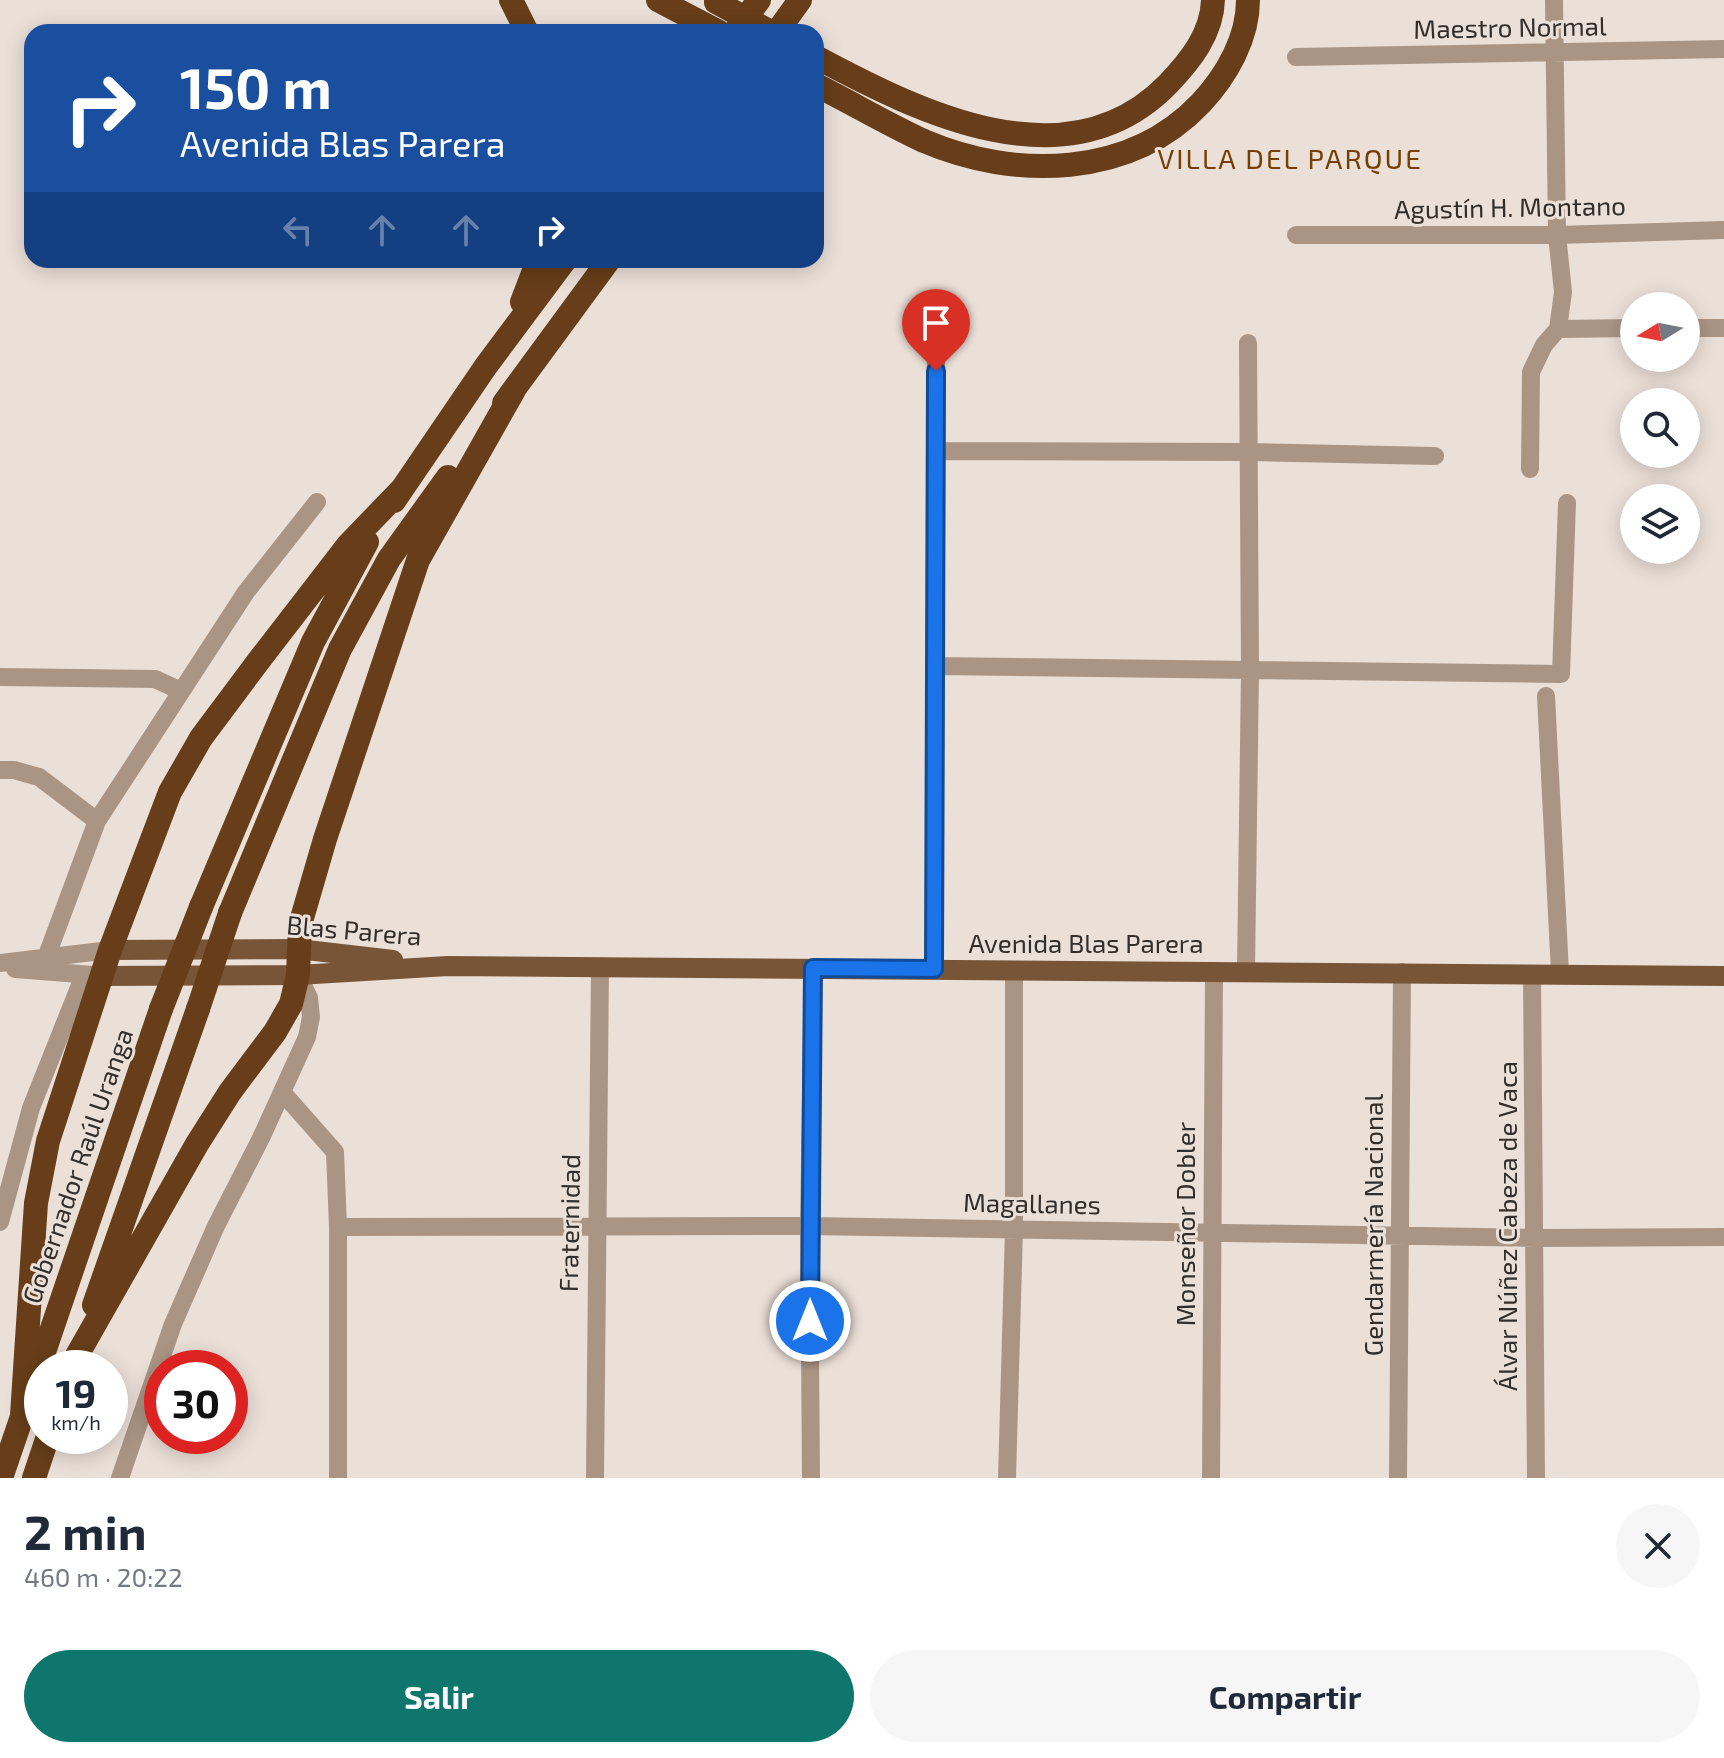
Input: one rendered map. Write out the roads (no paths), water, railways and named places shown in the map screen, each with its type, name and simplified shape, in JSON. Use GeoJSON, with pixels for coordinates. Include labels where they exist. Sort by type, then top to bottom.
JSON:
{"type":"FeatureCollection","features":[{"type":"Feature","properties":{"kind":"highway"},"geometry":{"type":"LineString","coordinates":[[511,0],[523,24]]}},
{"type":"Feature","properties":{"kind":"highway"},"geometry":{"type":"LineString","coordinates":[[658,0],[703,24]]}},
{"type":"Feature","properties":{"kind":"highway"},"geometry":{"type":"LineString","coordinates":[[741,24],[759,0]]}},
{"type":"Feature","properties":{"kind":"highway"},"geometry":{"type":"LineString","coordinates":[[783,24],[800,0]]}},
{"type":"Feature","properties":{"kind":"highway"},"geometry":{"type":"LineString","coordinates":[[824,61],[883,93],[969,126],[1025,134],[1073,132],[1113,122],[1133,113],[1156,96],[1195,52],[1208,29],[1213,0]]}},
{"type":"Feature","properties":{"kind":"highway"},"geometry":{"type":"LineString","coordinates":[[824,89],[925,141],[965,155],[1030,166],[1067,166],[1096,161],[1144,146],[1170,130],[1200,104],[1223,76],[1235,55],[1243,32],[1248,0]]}},
{"type":"Feature","properties":{"kind":"highway"},"geometry":{"type":"LineString","coordinates":[[715,1],[757,24]]}},
{"type":"Feature","properties":{"kind":"highway"},"geometry":{"type":"LineString","coordinates":[[486,366],[524,299],[535,268]]}},
{"type":"Feature","properties":{"kind":"highway"},"geometry":{"type":"LineString","coordinates":[[22,1415],[36,1203],[48,1141],[93,975],[110,950],[170,792],[201,738],[348,545],[402,489],[486,366],[559,268]]}},
{"type":"Feature","properties":{"kind":"highway"},"geometry":{"type":"LineString","coordinates":[[79,1350],[230,913],[340,649],[389,559],[603,268]]}},
{"type":"Feature","properties":{"kind":"highway"},"geometry":{"type":"LineString","coordinates":[[82,1350],[197,1144],[291,1004],[298,975],[300,925],[325,839],[418,560],[514,390]]}},
{"type":"Feature","properties":{"kind":"highway","name":"Gobernador Raúl Uranga"},"geometry":{"type":"LineString","coordinates":[[1,1478],[161,1009],[201,907],[313,642],[360,553],[402,489]]}},
{"type":"Feature","properties":{"kind":"highway"},"geometry":{"type":"LineString","coordinates":[[34,1478],[42,1454]]}},
{"type":"Feature","properties":{"kind":"main road","name":"Blas Parera"},"geometry":{"type":"LineString","coordinates":[[110,950],[298,949],[448,966]]}},
{"type":"Feature","properties":{"kind":"main road","name":"Blas Parera"},"geometry":{"type":"LineString","coordinates":[[93,975],[298,975],[448,966]]}},
{"type":"Feature","properties":{"kind":"main road","name":"Avenida Blas Parera"},"geometry":{"type":"LineString","coordinates":[[448,966],[1724,976]]}},
{"type":"Feature","properties":{"kind":"street"},"geometry":{"type":"LineString","coordinates":[[1530,469],[1531,372],[1544,345],[1558,329],[1563,292],[1557,235],[1554,0]]}},
{"type":"Feature","properties":{"kind":"street","name":"Maestro Normal"},"geometry":{"type":"LineString","coordinates":[[1296,57],[1724,49]]}},
{"type":"Feature","properties":{"kind":"street","name":"Agustín H. Montano"},"geometry":{"type":"LineString","coordinates":[[1296,235],[1557,235],[1724,230]]}},
{"type":"Feature","properties":{"kind":"street"},"geometry":{"type":"LineString","coordinates":[[1558,329],[1620,328]]}},
{"type":"Feature","properties":{"kind":"street"},"geometry":{"type":"LineString","coordinates":[[1700,328],[1724,328]]}},
{"type":"Feature","properties":{"kind":"street"},"geometry":{"type":"LineString","coordinates":[[1246,971],[1250,670],[1248,343]]}},
{"type":"Feature","properties":{"kind":"street"},"geometry":{"type":"LineString","coordinates":[[934,969],[936,344]]}},
{"type":"Feature","properties":{"kind":"street"},"geometry":{"type":"LineString","coordinates":[[936,451],[1435,456]]}},
{"type":"Feature","properties":{"kind":"street"},"geometry":{"type":"LineString","coordinates":[[46,958],[97,821],[246,592],[317,502]]}},
{"type":"Feature","properties":{"kind":"street"},"geometry":{"type":"LineString","coordinates":[[936,666],[1561,674],[1567,503]]}},
{"type":"Feature","properties":{"kind":"street"},"geometry":{"type":"LineString","coordinates":[[0,677],[155,679],[181,691]]}},
{"type":"Feature","properties":{"kind":"street"},"geometry":{"type":"LineString","coordinates":[[1546,696],[1560,973]]}},
{"type":"Feature","properties":{"kind":"street"},"geometry":{"type":"LineString","coordinates":[[0,770],[14,770],[39,777],[97,821]]}},
{"type":"Feature","properties":{"kind":"street","name":"Blas Parera"},"geometry":{"type":"LineString","coordinates":[[0,965],[110,950]]}},
{"type":"Feature","properties":{"kind":"street","name":"Blas Parera"},"geometry":{"type":"LineString","coordinates":[[0,965],[93,975]]}},
{"type":"Feature","properties":{"kind":"street","name":"Fraternidad"},"geometry":{"type":"LineString","coordinates":[[595,1478],[595,1227],[600,968]]}},
{"type":"Feature","properties":{"kind":"street"},"geometry":{"type":"LineString","coordinates":[[811,1478],[809,1226],[813,968]]}},
{"type":"Feature","properties":{"kind":"street"},"geometry":{"type":"LineString","coordinates":[[1007,1478],[1014,1229],[1014,970]]}},
{"type":"Feature","properties":{"kind":"street","name":"Monseñor Dobler"},"geometry":{"type":"LineString","coordinates":[[1211,1478],[1214,971]]}},
{"type":"Feature","properties":{"kind":"street","name":"Gendarmería Nacional"},"geometry":{"type":"LineString","coordinates":[[1398,1478],[1402,972]]}},
{"type":"Feature","properties":{"kind":"street","name":"Álvar Núñez Cabeza de Vaca"},"geometry":{"type":"LineString","coordinates":[[1532,974],[1536,1478]]}},
{"type":"Feature","properties":{"kind":"street"},"geometry":{"type":"LineString","coordinates":[[0,1222],[31,1108],[93,975]]}},
{"type":"Feature","properties":{"kind":"street"},"geometry":{"type":"LineString","coordinates":[[120,1478],[173,1324],[216,1226],[307,1037],[311,1017],[309,998],[298,975]]}},
{"type":"Feature","properties":{"kind":"street"},"geometry":{"type":"LineString","coordinates":[[282,1092],[335,1152],[338,1478]]}},
{"type":"Feature","properties":{"kind":"street","name":"Magallanes"},"geometry":{"type":"LineString","coordinates":[[338,1227],[809,1226],[1535,1238],[1724,1237]]}},
{"type":"Feature","properties":{"kind":"district","name":"VILLA DEL PARQUE"},"geometry":{"type":"Point","coordinates":[1290,159]}}]}
